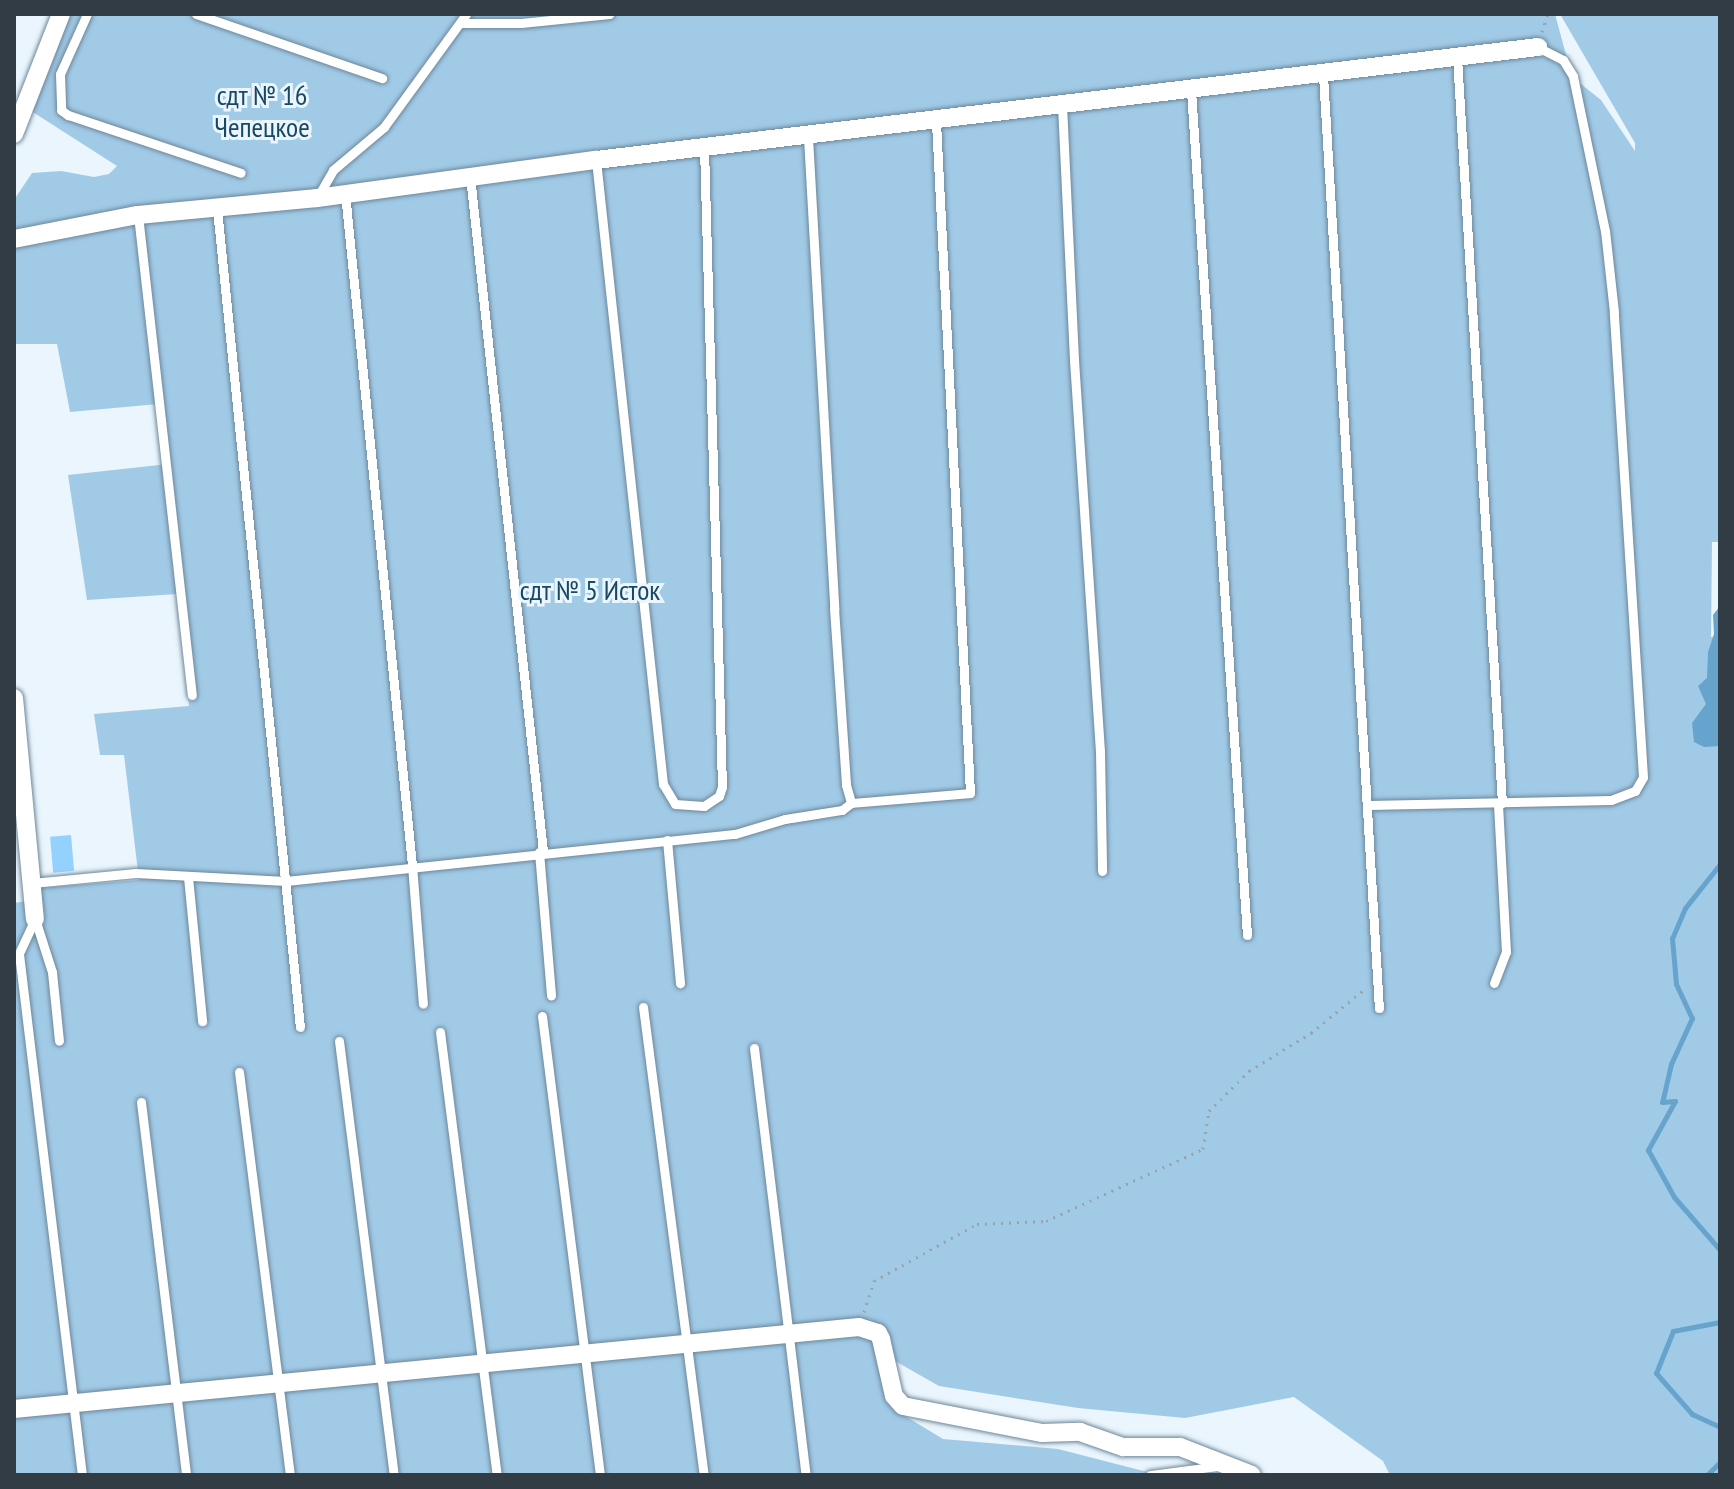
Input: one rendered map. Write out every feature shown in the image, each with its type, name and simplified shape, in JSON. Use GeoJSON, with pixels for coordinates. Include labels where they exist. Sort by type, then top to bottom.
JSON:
{"type":"FeatureCollection","features":[{"type":"Feature","properties":{"kind":"street"},"geometry":{"type":"LineString","coordinates":[[14,134],[61,14]]}},
{"type":"Feature","properties":{"kind":"street"},"geometry":{"type":"LineString","coordinates":[[14,239],[138,215],[317,198],[596,160],[936,122],[1538,47]]}},
{"type":"Feature","properties":{"kind":"street"},"geometry":{"type":"LineString","coordinates":[[14,698],[35,919]]}},
{"type":"Feature","properties":{"kind":"street"},"geometry":{"type":"LineString","coordinates":[[14,1409],[859,1327],[878,1333],[894,1396],[903,1406],[1042,1433],[1080,1432],[1123,1447],[1180,1447],[1252,1475]]}},
{"type":"Feature","properties":{"kind":"lane"},"geometry":{"type":"LineString","coordinates":[[87,14],[60,74],[61,110],[68,115],[241,173]]}},
{"type":"Feature","properties":{"kind":"lane"},"geometry":{"type":"LineString","coordinates":[[196,14],[382,78]]}},
{"type":"Feature","properties":{"kind":"lane"},"geometry":{"type":"LineString","coordinates":[[317,198],[333,170],[384,127],[463,18],[521,23],[610,14]]}},
{"type":"Feature","properties":{"kind":"lane"},"geometry":{"type":"LineString","coordinates":[[1369,805],[1611,800],[1635,791],[1643,777],[1614,312],[1605,231],[1573,76],[1563,60],[1538,47]]}},
{"type":"Feature","properties":{"kind":"lane"},"geometry":{"type":"LineString","coordinates":[[1457,57],[1506,952],[1494,983]]}},
{"type":"Feature","properties":{"kind":"lane"},"geometry":{"type":"LineString","coordinates":[[1323,75],[1379,1008]]}},
{"type":"Feature","properties":{"kind":"lane"},"geometry":{"type":"LineString","coordinates":[[1191,90],[1247,935]]}},
{"type":"Feature","properties":{"kind":"lane"},"geometry":{"type":"LineString","coordinates":[[1062,105],[1074,360],[1100,751],[1102,871]]}},
{"type":"Feature","properties":{"kind":"lane"},"geometry":{"type":"LineString","coordinates":[[32,883],[136,873],[286,881],[541,851],[735,834],[785,819],[842,810],[851,803],[966,795],[972,789],[936,122]]}},
{"type":"Feature","properties":{"kind":"lane"},"geometry":{"type":"LineString","coordinates":[[808,137],[833,593],[846,785],[851,803]]}},
{"type":"Feature","properties":{"kind":"lane"},"geometry":{"type":"LineString","coordinates":[[596,160],[663,784],[675,804],[704,806],[719,796],[722,761],[704,147]]}},
{"type":"Feature","properties":{"kind":"lane"},"geometry":{"type":"LineString","coordinates":[[470,176],[541,851],[551,995]]}},
{"type":"Feature","properties":{"kind":"lane"},"geometry":{"type":"LineString","coordinates":[[345,193],[423,1004]]}},
{"type":"Feature","properties":{"kind":"lane"},"geometry":{"type":"LineString","coordinates":[[217,209],[300,1027]]}},
{"type":"Feature","properties":{"kind":"lane"},"geometry":{"type":"LineString","coordinates":[[138,215],[192,695]]}},
{"type":"Feature","properties":{"kind":"lane"},"geometry":{"type":"LineString","coordinates":[[667,840],[680,983]]}},
{"type":"Feature","properties":{"kind":"lane"},"geometry":{"type":"LineString","coordinates":[[188,877],[202,1021]]}},
{"type":"Feature","properties":{"kind":"lane"},"geometry":{"type":"LineString","coordinates":[[35,919],[16,954],[82,1475]]}},
{"type":"Feature","properties":{"kind":"lane"},"geometry":{"type":"LineString","coordinates":[[35,919],[52,972],[59,1041]]}},
{"type":"Feature","properties":{"kind":"lane"},"geometry":{"type":"LineString","coordinates":[[643,1007],[704,1475]]}},
{"type":"Feature","properties":{"kind":"lane"},"geometry":{"type":"LineString","coordinates":[[542,1016],[600,1475]]}},
{"type":"Feature","properties":{"kind":"lane"},"geometry":{"type":"LineString","coordinates":[[440,1032],[497,1475]]}},
{"type":"Feature","properties":{"kind":"lane"},"geometry":{"type":"LineString","coordinates":[[339,1041],[394,1475]]}},
{"type":"Feature","properties":{"kind":"lane"},"geometry":{"type":"LineString","coordinates":[[754,1048],[806,1475]]}},
{"type":"Feature","properties":{"kind":"lane"},"geometry":{"type":"LineString","coordinates":[[239,1072],[290,1475]]}},
{"type":"Feature","properties":{"kind":"lane"},"geometry":{"type":"LineString","coordinates":[[141,1102],[186,1475]]}},
{"type":"Feature","properties":{"kind":"lane"},"geometry":{"type":"LineString","coordinates":[[1150,1475],[1224,1465]]}},
{"type":"Feature","properties":{"kind":"path"},"geometry":{"type":"LineString","coordinates":[[859,1327],[874,1281],[965,1230],[977,1224],[1046,1221],[1203,1149],[1209,1111],[1249,1071],[1311,1033],[1358,991],[1377,983]]}},
{"type":"Feature","properties":{"kind":"green space"},"geometry":{"type":"Polygon","coordinates":[[[58,14],[1555,14],[1572,77],[1601,100],[1635,151],[1635,143],[1560,14],[1720,14],[1720,542],[1712,542],[1711,637],[1720,637],[1720,1475],[1390,1475],[1383,1461],[1294,1397],[1185,1418],[1078,1408],[939,1386],[881,1353],[892,1408],[943,1439],[1058,1449],[1159,1475],[14,1475],[14,903],[36,900],[38,888],[139,880],[124,755],[100,755],[94,714],[189,706],[177,594],[87,600],[68,475],[168,464],[158,404],[70,412],[57,344],[14,344],[14,200],[32,173],[61,171],[94,177],[109,174],[117,166],[25,107],[58,14]]]}},
{"type":"Feature","properties":{"kind":"shaded area"},"geometry":{"type":"Polygon","coordinates":[[[1720,606],[1720,746],[1704,747],[1694,742],[1692,723],[1706,704],[1698,686],[1707,678],[1708,652],[1714,634],[1713,615],[1720,606]]]}},
{"type":"Feature","properties":{"kind":"building"},"geometry":{"type":"Polygon","coordinates":[[[71,835],[74,871],[53,873],[50,837],[71,835]]]}},
{"type":"Feature","properties":{"kind":"waterway"},"geometry":{"type":"LineString","coordinates":[[1720,864],[1685,908],[1672,938],[1676,984],[1692,1018],[1671,1064],[1662,1102],[1675,1101],[1648,1150],[1674,1197],[1720,1250]]}},
{"type":"Feature","properties":{"kind":"waterway"},"geometry":{"type":"LineString","coordinates":[[1720,1322],[1673,1331],[1656,1373],[1692,1414],[1720,1427]]}},
{"type":"Feature","properties":{"kind":"waterway"},"geometry":{"type":"LineString","coordinates":[[1707,1475],[1720,1462]]}},
{"type":"Feature","properties":{"kind":"park label","name":"сдт № 16 Чепецкое"},"geometry":{"type":"Point","coordinates":[262,111]}},
{"type":"Feature","properties":{"kind":"park label","name":"сдт № 5 Исток"},"geometry":{"type":"Point","coordinates":[590,590]}}]}
